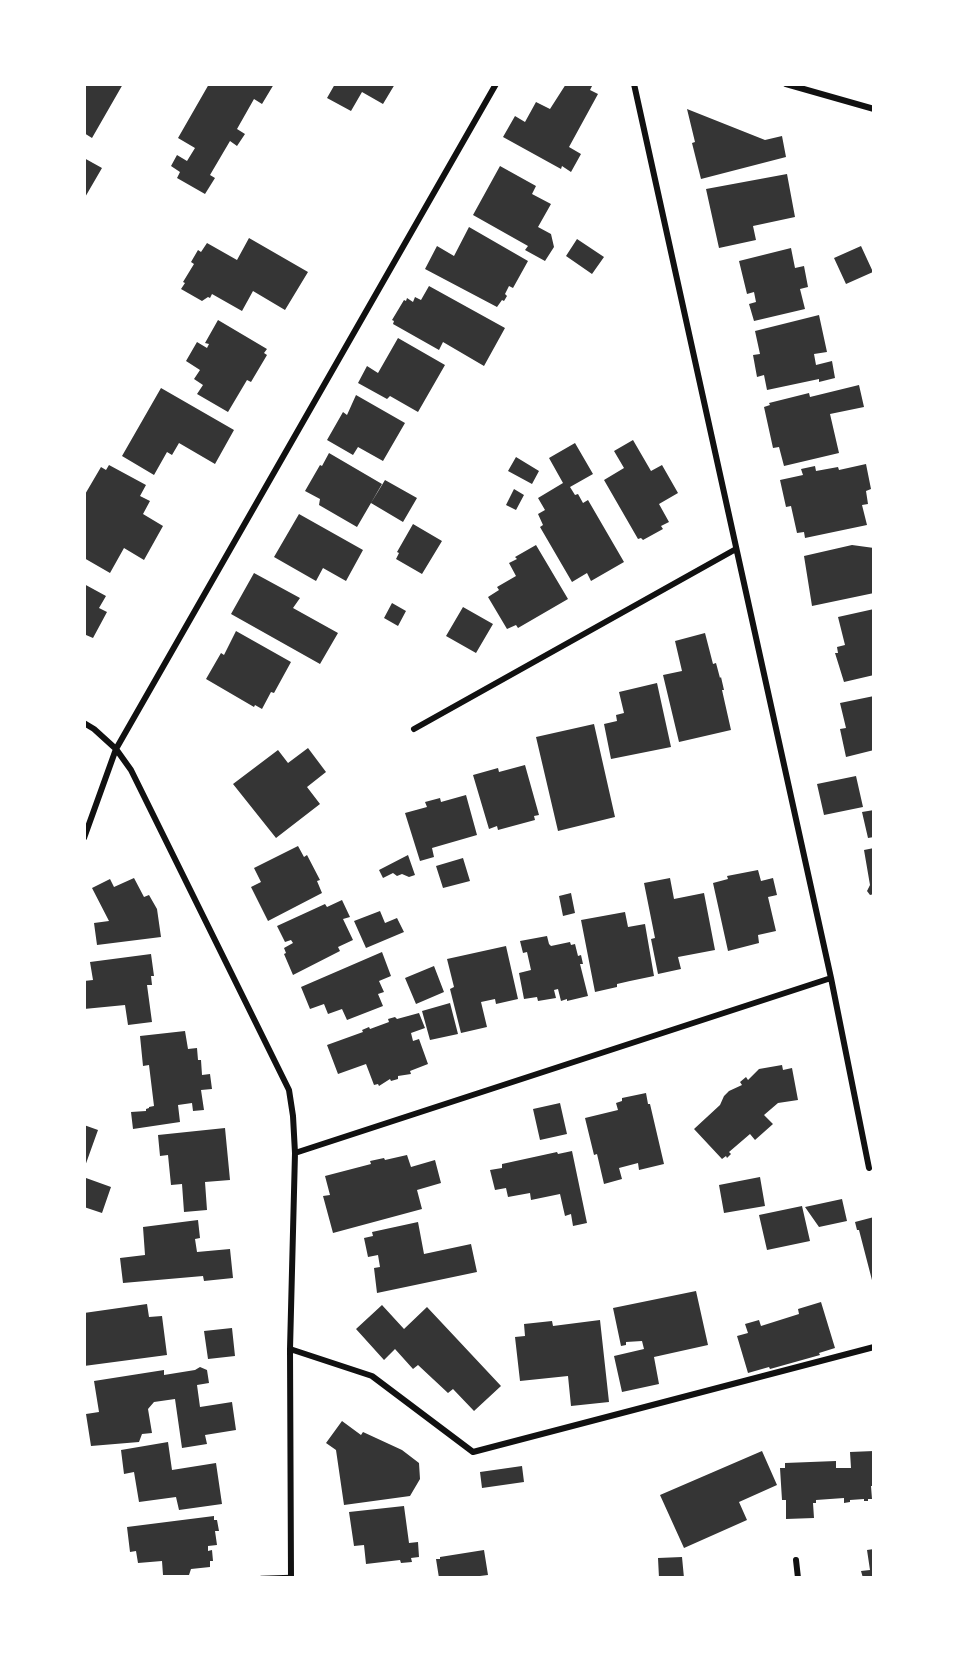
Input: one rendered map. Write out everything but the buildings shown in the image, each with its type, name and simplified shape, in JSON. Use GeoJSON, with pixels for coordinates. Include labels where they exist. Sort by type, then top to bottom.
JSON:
{"type":"FeatureCollection","features":[{"type":"Feature","properties":{"kind":"street"},"geometry":{"type":"LineString","coordinates":[[84,838],[116,748],[496,84]]}},
{"type":"Feature","properties":{"kind":"street"},"geometry":{"type":"LineString","coordinates":[[634,84],[831,978],[869,1168]]}},
{"type":"Feature","properties":{"kind":"street"},"geometry":{"type":"LineString","coordinates":[[786,84],[874,109]]}},
{"type":"Feature","properties":{"kind":"street"},"geometry":{"type":"LineString","coordinates":[[414,729],[736,549]]}},
{"type":"Feature","properties":{"kind":"street"},"geometry":{"type":"LineString","coordinates":[[84,723],[116,748],[131,770],[289,1090],[295,1153],[290,1349],[291,1577]]}},
{"type":"Feature","properties":{"kind":"street"},"geometry":{"type":"LineString","coordinates":[[295,1153],[831,978]]}},
{"type":"Feature","properties":{"kind":"street"},"geometry":{"type":"LineString","coordinates":[[290,1349],[372,1376],[473,1452],[874,1347]]}},
{"type":"Feature","properties":{"kind":"street"},"geometry":{"type":"LineString","coordinates":[[796,1560],[798,1578]]}},
{"type":"Feature","properties":{"kind":"lane"},"geometry":{"type":"LineString","coordinates":[[261,1578],[291,1577]]}}]}
